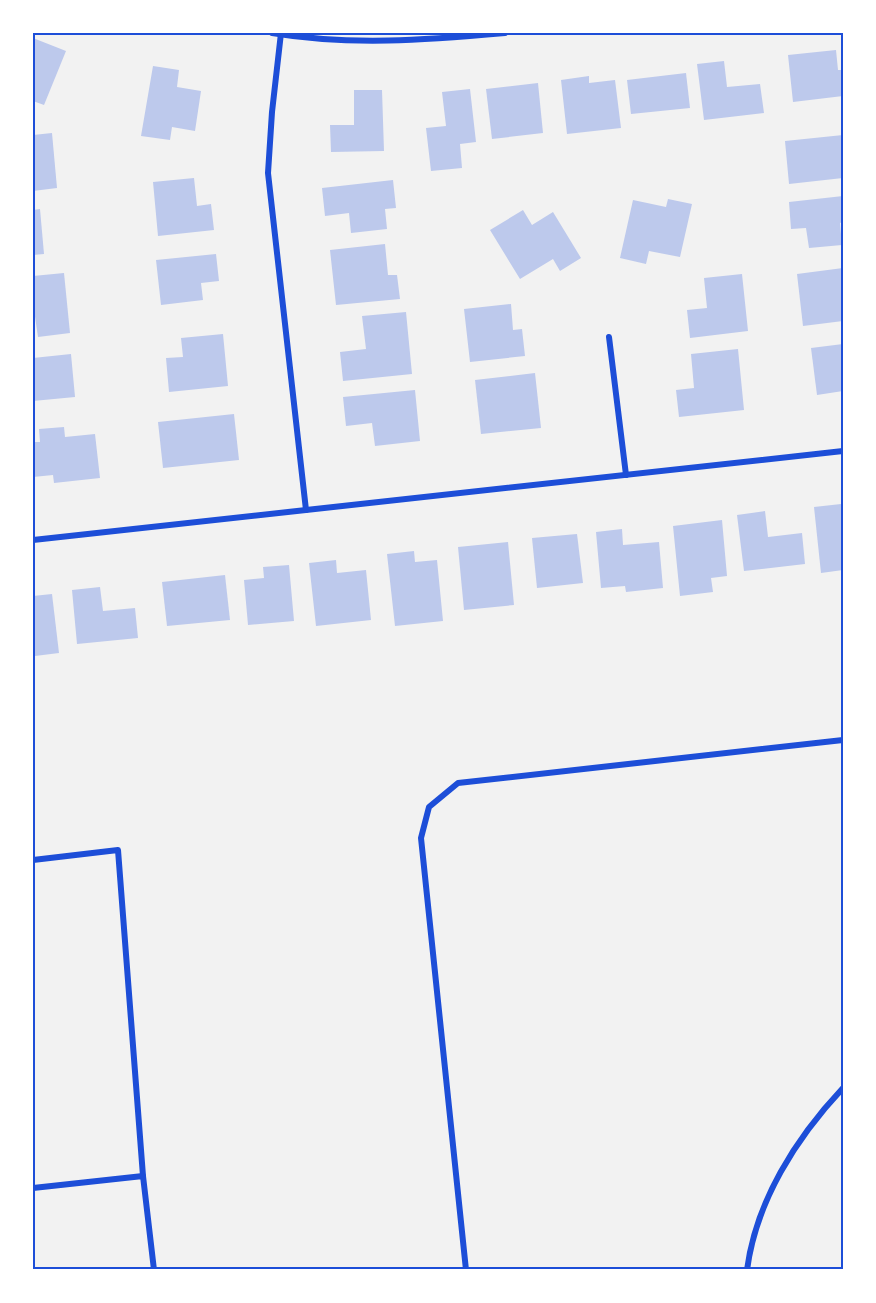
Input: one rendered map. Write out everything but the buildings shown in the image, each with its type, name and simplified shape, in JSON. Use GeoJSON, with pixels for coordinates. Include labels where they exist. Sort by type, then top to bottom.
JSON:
{"type":"FeatureCollection","features":[{"type":"Feature","properties":{"kind":"street"},"geometry":{"type":"LineString","coordinates":[[272,33],[346,41],[418,41],[505,33]]}},
{"type":"Feature","properties":{"kind":"street"},"geometry":{"type":"LineString","coordinates":[[281,34],[268,173],[306,510]]}},
{"type":"Feature","properties":{"kind":"street"},"geometry":{"type":"LineString","coordinates":[[609,337],[626,475]]}},
{"type":"Feature","properties":{"kind":"street"},"geometry":{"type":"LineString","coordinates":[[33,540],[843,451]]}},
{"type":"Feature","properties":{"kind":"street"},"geometry":{"type":"LineString","coordinates":[[466,1270],[421,838],[429,807],[458,783],[843,740]]}},
{"type":"Feature","properties":{"kind":"street"},"geometry":{"type":"LineString","coordinates":[[33,860],[118,850],[143,1176],[154,1270]]}},
{"type":"Feature","properties":{"kind":"street"},"geometry":{"type":"LineString","coordinates":[[747,1270],[763,1209],[786,1161],[816,1117],[843,1088]]}},
{"type":"Feature","properties":{"kind":"street"},"geometry":{"type":"LineString","coordinates":[[33,1188],[143,1176]]}}]}
